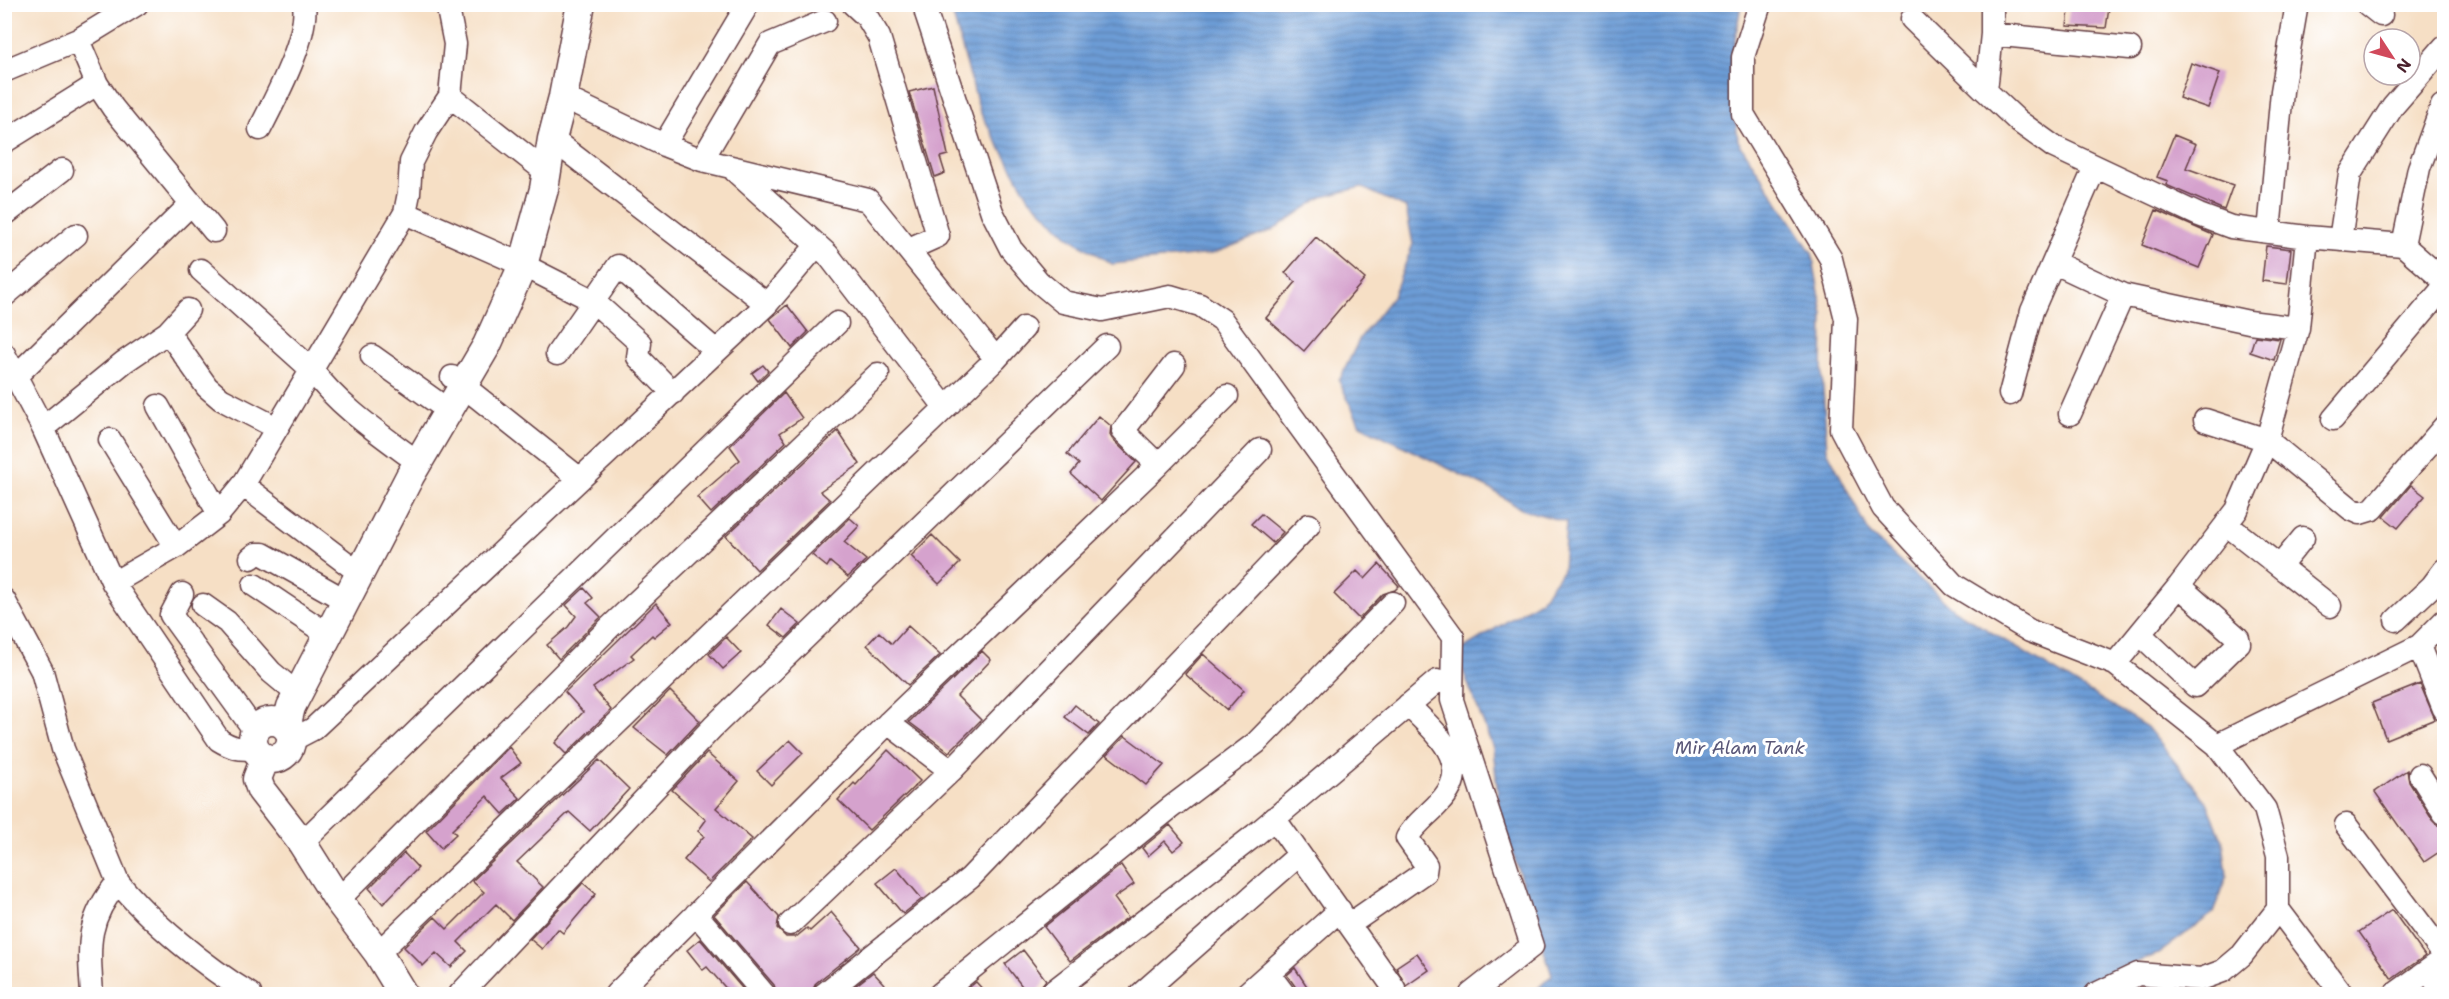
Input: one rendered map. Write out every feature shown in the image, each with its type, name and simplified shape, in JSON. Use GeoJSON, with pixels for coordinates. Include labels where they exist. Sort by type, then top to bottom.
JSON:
{"type":"FeatureCollection","features":[{"type":"Feature","properties":{"kind":"main road"},"geometry":{"type":"LineString","coordinates":[[403,994],[378,953],[338,900],[302,843],[261,790],[257,779],[290,687],[334,594],[355,567],[410,476],[458,381],[495,300],[517,262],[542,199],[545,171],[581,4]]}},
{"type":"Feature","properties":{"kind":"main road"},"geometry":{"type":"LineString","coordinates":[[270,738],[288,719],[291,707],[408,455],[438,403],[458,381]]}},
{"type":"Feature","properties":{"kind":"street"},"geometry":{"type":"LineString","coordinates":[[4,71],[78,40],[137,4]]}},
{"type":"Feature","properties":{"kind":"street"},"geometry":{"type":"LineString","coordinates":[[260,129],[297,47],[305,13],[304,4]]}},
{"type":"Feature","properties":{"kind":"street"},"geometry":{"type":"LineString","coordinates":[[664,145],[748,4]]}},
{"type":"Feature","properties":{"kind":"street"},"geometry":{"type":"LineString","coordinates":[[853,4],[867,17],[879,36],[938,236],[909,249]]}},
{"type":"Feature","properties":{"kind":"street"},"geometry":{"type":"LineString","coordinates":[[926,4],[926,13],[992,212],[1011,249],[1039,282],[1064,302],[1102,310],[1170,296],[1200,305],[1222,320],[1453,637],[1452,700],[1532,946],[1471,994]]}},
{"type":"Feature","properties":{"kind":"street"},"geometry":{"type":"LineString","coordinates":[[1760,4],[1743,57],[1743,114],[1831,259],[1846,319],[1841,429],[1883,508],[1954,585],[2030,631],[2115,664],[2217,744],[2265,809],[2278,856],[2278,909],[2342,994]]}},
{"type":"Feature","properties":{"kind":"street"},"geometry":{"type":"LineString","coordinates":[[1986,91],[1992,34],[1992,4]]}},
{"type":"Feature","properties":{"kind":"street"},"geometry":{"type":"LineString","coordinates":[[2269,232],[2282,91],[2297,4]]}},
{"type":"Feature","properties":{"kind":"street"},"geometry":{"type":"LineString","coordinates":[[113,583],[176,548],[219,514],[243,486],[405,213],[411,162],[426,132],[450,96],[455,44],[448,5]]}},
{"type":"Feature","properties":{"kind":"street"},"geometry":{"type":"LineString","coordinates":[[1912,19],[2027,128],[2054,147],[2199,215],[2231,227],[2307,237],[2403,245],[2445,281]]}},
{"type":"Feature","properties":{"kind":"street"},"geometry":{"type":"LineString","coordinates":[[702,160],[770,44],[825,21]]}},
{"type":"Feature","properties":{"kind":"street"},"geometry":{"type":"LineString","coordinates":[[1992,34],[2130,48]]}},
{"type":"Feature","properties":{"kind":"street"},"geometry":{"type":"LineString","coordinates":[[78,40],[97,84],[113,108],[214,231]]}},
{"type":"Feature","properties":{"kind":"street"},"geometry":{"type":"LineString","coordinates":[[2340,240],[2350,174],[2392,106],[2445,46]]}},
{"type":"Feature","properties":{"kind":"street"},"geometry":{"type":"LineString","coordinates":[[4,142],[97,84]]}},
{"type":"Feature","properties":{"kind":"street"},"geometry":{"type":"LineString","coordinates":[[450,96],[545,171]]}},
{"type":"Feature","properties":{"kind":"street"},"geometry":{"type":"LineString","coordinates":[[562,97],[664,145],[702,160],[868,200],[996,359]]}},
{"type":"Feature","properties":{"kind":"street"},"geometry":{"type":"LineString","coordinates":[[2403,245],[2419,168],[2442,106]]}},
{"type":"Feature","properties":{"kind":"street"},"geometry":{"type":"LineString","coordinates":[[552,139],[767,304]]}},
{"type":"Feature","properties":{"kind":"street"},"geometry":{"type":"LineString","coordinates":[[2010,394],[2032,310],[2055,263],[2095,166]]}},
{"type":"Feature","properties":{"kind":"street"},"geometry":{"type":"LineString","coordinates":[[733,169],[828,255],[945,406]]}},
{"type":"Feature","properties":{"kind":"street"},"geometry":{"type":"LineString","coordinates":[[4,215],[62,170]]}},
{"type":"Feature","properties":{"kind":"street"},"geometry":{"type":"LineString","coordinates":[[17,375],[192,203]]}},
{"type":"Feature","properties":{"kind":"street"},"geometry":{"type":"LineString","coordinates":[[405,213],[517,262],[592,300],[640,343],[638,357],[673,393]]}},
{"type":"Feature","properties":{"kind":"street"},"geometry":{"type":"LineString","coordinates":[[4,296],[76,235]]}},
{"type":"Feature","properties":{"kind":"street"},"geometry":{"type":"LineString","coordinates":[[2115,664],[2237,510],[2267,440],[2298,328],[2307,237]]}},
{"type":"Feature","properties":{"kind":"street"},"geometry":{"type":"LineString","coordinates":[[4,354],[44,428],[113,583],[219,740],[230,747],[241,750],[270,738],[313,729],[767,304],[817,244]]}},
{"type":"Feature","properties":{"kind":"street"},"geometry":{"type":"LineString","coordinates":[[2055,263],[2123,295],[2249,322],[2298,328]]}},
{"type":"Feature","properties":{"kind":"street"},"geometry":{"type":"LineString","coordinates":[[557,354],[592,300],[618,266],[717,351]]}},
{"type":"Feature","properties":{"kind":"street"},"geometry":{"type":"LineString","coordinates":[[201,270],[311,369],[319,380],[352,411],[408,455]]}},
{"type":"Feature","properties":{"kind":"street"},"geometry":{"type":"LineString","coordinates":[[2333,419],[2445,287]]}},
{"type":"Feature","properties":{"kind":"street"},"geometry":{"type":"LineString","coordinates":[[2070,414],[2123,295]]}},
{"type":"Feature","properties":{"kind":"street"},"geometry":{"type":"LineString","coordinates":[[44,428],[124,362],[168,332],[188,310]]}},
{"type":"Feature","properties":{"kind":"street"},"geometry":{"type":"LineString","coordinates":[[302,843],[837,323]]}},
{"type":"Feature","properties":{"kind":"street"},"geometry":{"type":"LineString","coordinates":[[378,953],[996,359],[1024,328]]}},
{"type":"Feature","properties":{"kind":"street"},"geometry":{"type":"LineString","coordinates":[[168,332],[207,387],[221,399],[277,428]]}},
{"type":"Feature","properties":{"kind":"street"},"geometry":{"type":"LineString","coordinates":[[460,994],[713,728],[1107,346]]}},
{"type":"Feature","properties":{"kind":"street"},"geometry":{"type":"LineString","coordinates":[[372,356],[438,403]]}},
{"type":"Feature","properties":{"kind":"street"},"geometry":{"type":"LineString","coordinates":[[1158,465],[1123,431],[1174,365]]}},
{"type":"Feature","properties":{"kind":"street"},"geometry":{"type":"LineString","coordinates":[[338,900],[610,627],[878,374]]}},
{"type":"Feature","properties":{"kind":"street"},"geometry":{"type":"LineString","coordinates":[[458,381],[580,479]]}},
{"type":"Feature","properties":{"kind":"street"},"geometry":{"type":"LineString","coordinates":[[616,994],[888,723],[1227,396]]}},
{"type":"Feature","properties":{"kind":"street"},"geometry":{"type":"LineString","coordinates":[[158,406],[219,514]]}},
{"type":"Feature","properties":{"kind":"street"},"geometry":{"type":"LineString","coordinates":[[2205,420],[2267,440],[2351,509],[2360,513],[2373,509],[2445,427]]}},
{"type":"Feature","properties":{"kind":"street"},"geometry":{"type":"LineString","coordinates":[[110,441],[176,548]]}},
{"type":"Feature","properties":{"kind":"street"},"geometry":{"type":"LineString","coordinates":[[790,924],[951,771],[1260,450]]}},
{"type":"Feature","properties":{"kind":"street"},"geometry":{"type":"LineString","coordinates":[[243,486],[355,567]]}},
{"type":"Feature","properties":{"kind":"street"},"geometry":{"type":"LineString","coordinates":[[2226,524],[2330,606]]}},
{"type":"Feature","properties":{"kind":"street"},"geometry":{"type":"LineString","coordinates":[[824,994],[970,878],[1309,525]]}},
{"type":"Feature","properties":{"kind":"street"},"geometry":{"type":"LineString","coordinates":[[2280,566],[2303,538]]}},
{"type":"Feature","properties":{"kind":"street"},"geometry":{"type":"LineString","coordinates":[[251,558],[256,554],[263,554],[334,594]]}},
{"type":"Feature","properties":{"kind":"street"},"geometry":{"type":"LineString","coordinates":[[2396,620],[2432,586],[2445,570]]}},
{"type":"Feature","properties":{"kind":"street"},"geometry":{"type":"LineString","coordinates":[[254,585],[318,628]]}},
{"type":"Feature","properties":{"kind":"street"},"geometry":{"type":"LineString","coordinates":[[2140,634],[2196,686],[2239,643],[2238,638],[2179,586]]}},
{"type":"Feature","properties":{"kind":"street"},"geometry":{"type":"LineString","coordinates":[[182,594],[171,615],[270,738]]}},
{"type":"Feature","properties":{"kind":"street"},"geometry":{"type":"LineString","coordinates":[[4,600],[42,671],[63,749],[118,882],[127,894],[185,946],[250,994]]}},
{"type":"Feature","properties":{"kind":"street"},"geometry":{"type":"LineString","coordinates":[[940,994],[1170,808],[1256,742],[1393,603]]}},
{"type":"Feature","properties":{"kind":"street"},"geometry":{"type":"LineString","coordinates":[[204,605],[227,622],[271,672],[290,687]]}},
{"type":"Feature","properties":{"kind":"street"},"geometry":{"type":"LineString","coordinates":[[2217,744],[2419,646],[2445,621]]}},
{"type":"Feature","properties":{"kind":"street"},"geometry":{"type":"LineString","coordinates":[[2419,646],[2445,709]]}},
{"type":"Feature","properties":{"kind":"street"},"geometry":{"type":"LineString","coordinates":[[1050,994],[1274,818],[1437,681]]}},
{"type":"Feature","properties":{"kind":"street"},"geometry":{"type":"LineString","coordinates":[[1246,994],[1345,917],[1425,872],[1426,865],[1407,838],[1450,793],[1454,782],[1454,763],[1444,741],[1408,705]]}},
{"type":"Feature","properties":{"kind":"street"},"geometry":{"type":"LineString","coordinates":[[888,723],[951,771]]}},
{"type":"Feature","properties":{"kind":"street"},"geometry":{"type":"LineString","coordinates":[[2420,775],[2445,813]]}},
{"type":"Feature","properties":{"kind":"street"},"geometry":{"type":"LineString","coordinates":[[1274,818],[1394,987],[1394,994]]}},
{"type":"Feature","properties":{"kind":"street"},"geometry":{"type":"LineString","coordinates":[[2346,825],[2439,962],[2445,993]]}},
{"type":"Feature","properties":{"kind":"street"},"geometry":{"type":"LineString","coordinates":[[1141,994],[1299,855]]}},
{"type":"Feature","properties":{"kind":"street"},"geometry":{"type":"LineString","coordinates":[[92,994],[90,940],[95,917],[104,899],[118,882]]}},
{"type":"Feature","properties":{"kind":"street"},"geometry":{"type":"LineString","coordinates":[[2096,994],[2138,974],[2201,979],[2223,971],[2242,955],[2278,909]]}},
{"type":"Feature","properties":{"kind":"street"},"geometry":{"type":"LineString","coordinates":[[696,914],[764,994]]}},
{"type":"Feature","properties":{"kind":"street"},"geometry":{"type":"LineString","coordinates":[[2395,994],[2439,962]]}},
{"type":"Feature","properties":{"kind":"street"},"geometry":{"type":"LineString","coordinates":[[1269,974],[1284,994]]}},
{"type":"Feature","properties":{"kind":"water","name":"Mir Alam Tank"},"geometry":{"type":"Polygon","coordinates":[[[950,5],[1741,5],[1730,67],[1738,141],[1812,253],[1823,314],[1822,374],[1827,450],[1870,534],[1953,609],[2147,727],[2207,802],[2223,841],[2227,875],[2213,913],[2158,954],[2053,994],[1532,994],[1552,975],[1500,814],[1493,748],[1456,653],[1540,601],[1563,570],[1566,522],[1521,509],[1492,490],[1360,425],[1339,381],[1360,338],[1393,296],[1413,244],[1406,208],[1361,187],[1322,197],[1273,230],[1212,254],[1112,264],[1070,238],[1029,198],[980,112],[950,5]]]}},
{"type":"Feature","properties":{"kind":"building"},"geometry":{"type":"Polygon","coordinates":[[[2070,4],[2109,8],[2106,28],[2067,26],[2070,4]]]}},
{"type":"Feature","properties":{"kind":"building"},"geometry":{"type":"Polygon","coordinates":[[[2191,63],[2220,73],[2208,108],[2179,98],[2191,63]]]}},
{"type":"Feature","properties":{"kind":"building"},"geometry":{"type":"Polygon","coordinates":[[[933,86],[948,155],[940,157],[945,173],[935,177],[909,92],[933,86]]]}},
{"type":"Feature","properties":{"kind":"building"},"geometry":{"type":"Polygon","coordinates":[[[2174,135],[2196,144],[2186,168],[2233,185],[2224,210],[2166,185],[2168,181],[2157,177],[2174,135]]]}},
{"type":"Feature","properties":{"kind":"building"},"geometry":{"type":"Polygon","coordinates":[[[2156,210],[2213,235],[2199,268],[2142,245],[2156,210]]]}},
{"type":"Feature","properties":{"kind":"building"},"geometry":{"type":"Polygon","coordinates":[[[1316,237],[1365,279],[1304,351],[1266,318],[1296,282],[1285,273],[1316,237]]]}},
{"type":"Feature","properties":{"kind":"building"},"geometry":{"type":"Polygon","coordinates":[[[2266,246],[2291,249],[2287,284],[2262,281],[2266,246]]]}},
{"type":"Feature","properties":{"kind":"building"},"geometry":{"type":"Polygon","coordinates":[[[787,305],[808,332],[792,348],[770,319],[787,305]]]}},
{"type":"Feature","properties":{"kind":"building"},"geometry":{"type":"Polygon","coordinates":[[[2255,336],[2280,339],[2274,360],[2250,352],[2255,336]]]}},
{"type":"Feature","properties":{"kind":"building"},"geometry":{"type":"Polygon","coordinates":[[[763,365],[768,371],[758,381],[752,373],[763,365]]]}},
{"type":"Feature","properties":{"kind":"building"},"geometry":{"type":"Polygon","coordinates":[[[784,393],[802,418],[780,433],[786,442],[711,513],[697,497],[740,460],[730,446],[784,393]]]}},
{"type":"Feature","properties":{"kind":"building"},"geometry":{"type":"Polygon","coordinates":[[[1099,416],[1111,426],[1110,435],[1113,440],[1136,462],[1101,501],[1071,474],[1079,464],[1067,454],[1099,416]]]}},
{"type":"Feature","properties":{"kind":"building"},"geometry":{"type":"Polygon","coordinates":[[[838,431],[860,464],[820,491],[830,500],[757,570],[726,536],[838,431]]]}},
{"type":"Feature","properties":{"kind":"building"},"geometry":{"type":"Polygon","coordinates":[[[2411,485],[2425,496],[2398,528],[2384,517],[2411,485]]]}},
{"type":"Feature","properties":{"kind":"building"},"geometry":{"type":"Polygon","coordinates":[[[1261,514],[1283,532],[1273,543],[1251,524],[1261,514]]]}},
{"type":"Feature","properties":{"kind":"building"},"geometry":{"type":"Polygon","coordinates":[[[850,518],[859,526],[844,542],[866,560],[848,577],[830,562],[827,567],[812,555],[850,518]]]}},
{"type":"Feature","properties":{"kind":"building"},"geometry":{"type":"Polygon","coordinates":[[[932,535],[960,563],[939,584],[911,556],[932,535]]]}},
{"type":"Feature","properties":{"kind":"building"},"geometry":{"type":"Polygon","coordinates":[[[1379,564],[1399,586],[1383,594],[1359,619],[1334,594],[1357,571],[1365,579],[1379,564]]]}},
{"type":"Feature","properties":{"kind":"building"},"geometry":{"type":"Polygon","coordinates":[[[584,588],[593,598],[587,603],[601,617],[559,659],[547,645],[568,627],[576,616],[566,605],[584,588]]]}},
{"type":"Feature","properties":{"kind":"building"},"geometry":{"type":"Polygon","coordinates":[[[656,603],[672,622],[654,637],[652,635],[631,655],[634,658],[593,688],[611,710],[566,754],[555,743],[583,712],[565,692],[656,603]]]}},
{"type":"Feature","properties":{"kind":"building"},"geometry":{"type":"Polygon","coordinates":[[[781,609],[800,624],[786,638],[769,625],[781,609]]]}},
{"type":"Feature","properties":{"kind":"building"},"geometry":{"type":"Polygon","coordinates":[[[908,626],[940,655],[908,685],[867,645],[879,632],[892,644],[908,626]]]}},
{"type":"Feature","properties":{"kind":"building"},"geometry":{"type":"Polygon","coordinates":[[[726,637],[741,653],[723,669],[709,654],[726,637]]]}},
{"type":"Feature","properties":{"kind":"building"},"geometry":{"type":"Polygon","coordinates":[[[982,651],[991,660],[957,696],[981,720],[949,752],[909,722],[982,651]]]}},
{"type":"Feature","properties":{"kind":"building"},"geometry":{"type":"Polygon","coordinates":[[[1203,654],[1244,690],[1227,710],[1185,674],[1203,654]]]}},
{"type":"Feature","properties":{"kind":"building"},"geometry":{"type":"Polygon","coordinates":[[[2420,684],[2435,719],[2386,739],[2372,703],[2420,684]]]}},
{"type":"Feature","properties":{"kind":"building"},"geometry":{"type":"Polygon","coordinates":[[[670,691],[700,721],[668,755],[634,728],[670,691]]]}},
{"type":"Feature","properties":{"kind":"building"},"geometry":{"type":"Polygon","coordinates":[[[1075,705],[1099,724],[1089,735],[1065,717],[1075,705]]]}},
{"type":"Feature","properties":{"kind":"building"},"geometry":{"type":"Polygon","coordinates":[[[1125,736],[1164,765],[1146,785],[1107,755],[1125,736]]]}},
{"type":"Feature","properties":{"kind":"building"},"geometry":{"type":"Polygon","coordinates":[[[790,740],[803,753],[771,785],[757,771],[790,740]]]}},
{"type":"Feature","properties":{"kind":"building"},"geometry":{"type":"Polygon","coordinates":[[[509,747],[521,763],[501,778],[520,798],[503,814],[487,796],[452,830],[456,834],[441,848],[426,831],[509,747]]]}},
{"type":"Feature","properties":{"kind":"building"},"geometry":{"type":"Polygon","coordinates":[[[888,750],[920,781],[869,830],[838,800],[854,783],[856,785],[888,750]]]}},
{"type":"Feature","properties":{"kind":"building"},"geometry":{"type":"Polygon","coordinates":[[[707,753],[739,781],[716,808],[752,839],[709,882],[684,860],[704,836],[698,831],[706,820],[672,790],[707,753]]]}},
{"type":"Feature","properties":{"kind":"building"},"geometry":{"type":"Polygon","coordinates":[[[599,760],[629,789],[590,831],[569,812],[517,862],[543,887],[512,920],[496,904],[458,942],[467,951],[451,967],[436,953],[423,966],[404,947],[435,917],[447,929],[484,892],[472,881],[599,760]]]}},
{"type":"Feature","properties":{"kind":"building"},"geometry":{"type":"Polygon","coordinates":[[[2407,770],[2409,782],[2433,820],[2438,825],[2445,826],[2445,848],[2424,862],[2375,792],[2407,770]]]}},
{"type":"Feature","properties":{"kind":"building"},"geometry":{"type":"Polygon","coordinates":[[[1170,825],[1184,842],[1173,851],[1165,841],[1148,856],[1142,848],[1170,825]]]}},
{"type":"Feature","properties":{"kind":"building"},"geometry":{"type":"Polygon","coordinates":[[[404,853],[418,868],[383,904],[369,888],[404,853]]]}},
{"type":"Feature","properties":{"kind":"building"},"geometry":{"type":"Polygon","coordinates":[[[1121,865],[1134,884],[1114,898],[1128,917],[1070,961],[1044,927],[1121,865]]]}},
{"type":"Feature","properties":{"kind":"building"},"geometry":{"type":"Polygon","coordinates":[[[896,868],[922,899],[903,914],[877,883],[896,868]]]}},
{"type":"Feature","properties":{"kind":"building"},"geometry":{"type":"Polygon","coordinates":[[[747,882],[779,917],[777,928],[786,937],[796,937],[807,928],[810,931],[831,912],[861,947],[816,983],[811,994],[777,994],[774,985],[714,915],[747,882]]]}},
{"type":"Feature","properties":{"kind":"building"},"geometry":{"type":"Polygon","coordinates":[[[583,883],[596,894],[563,933],[558,929],[542,949],[530,939],[583,883]]]}},
{"type":"Feature","properties":{"kind":"building"},"geometry":{"type":"Polygon","coordinates":[[[2392,910],[2425,956],[2392,979],[2359,932],[2392,910]]]}},
{"type":"Feature","properties":{"kind":"building"},"geometry":{"type":"Polygon","coordinates":[[[700,939],[747,994],[731,994],[707,967],[703,970],[687,950],[700,939]]]}},
{"type":"Feature","properties":{"kind":"building"},"geometry":{"type":"Polygon","coordinates":[[[1023,950],[1046,980],[1035,994],[1028,994],[1005,964],[1023,950]]]}},
{"type":"Feature","properties":{"kind":"building"},"geometry":{"type":"Polygon","coordinates":[[[1417,953],[1429,970],[1406,986],[1396,967],[1417,953]]]}},
{"type":"Feature","properties":{"kind":"building"},"geometry":{"type":"Polygon","coordinates":[[[1295,968],[1312,994],[1297,994],[1295,986],[1287,975],[1295,968]]]}},
{"type":"Feature","properties":{"kind":"building"},"geometry":{"type":"Polygon","coordinates":[[[873,972],[893,994],[845,994],[873,972]]]}},
{"type":"Feature","properties":{"kind":"building"},"geometry":{"type":"Polygon","coordinates":[[[976,982],[987,994],[961,994],[976,982]]]}}]}
